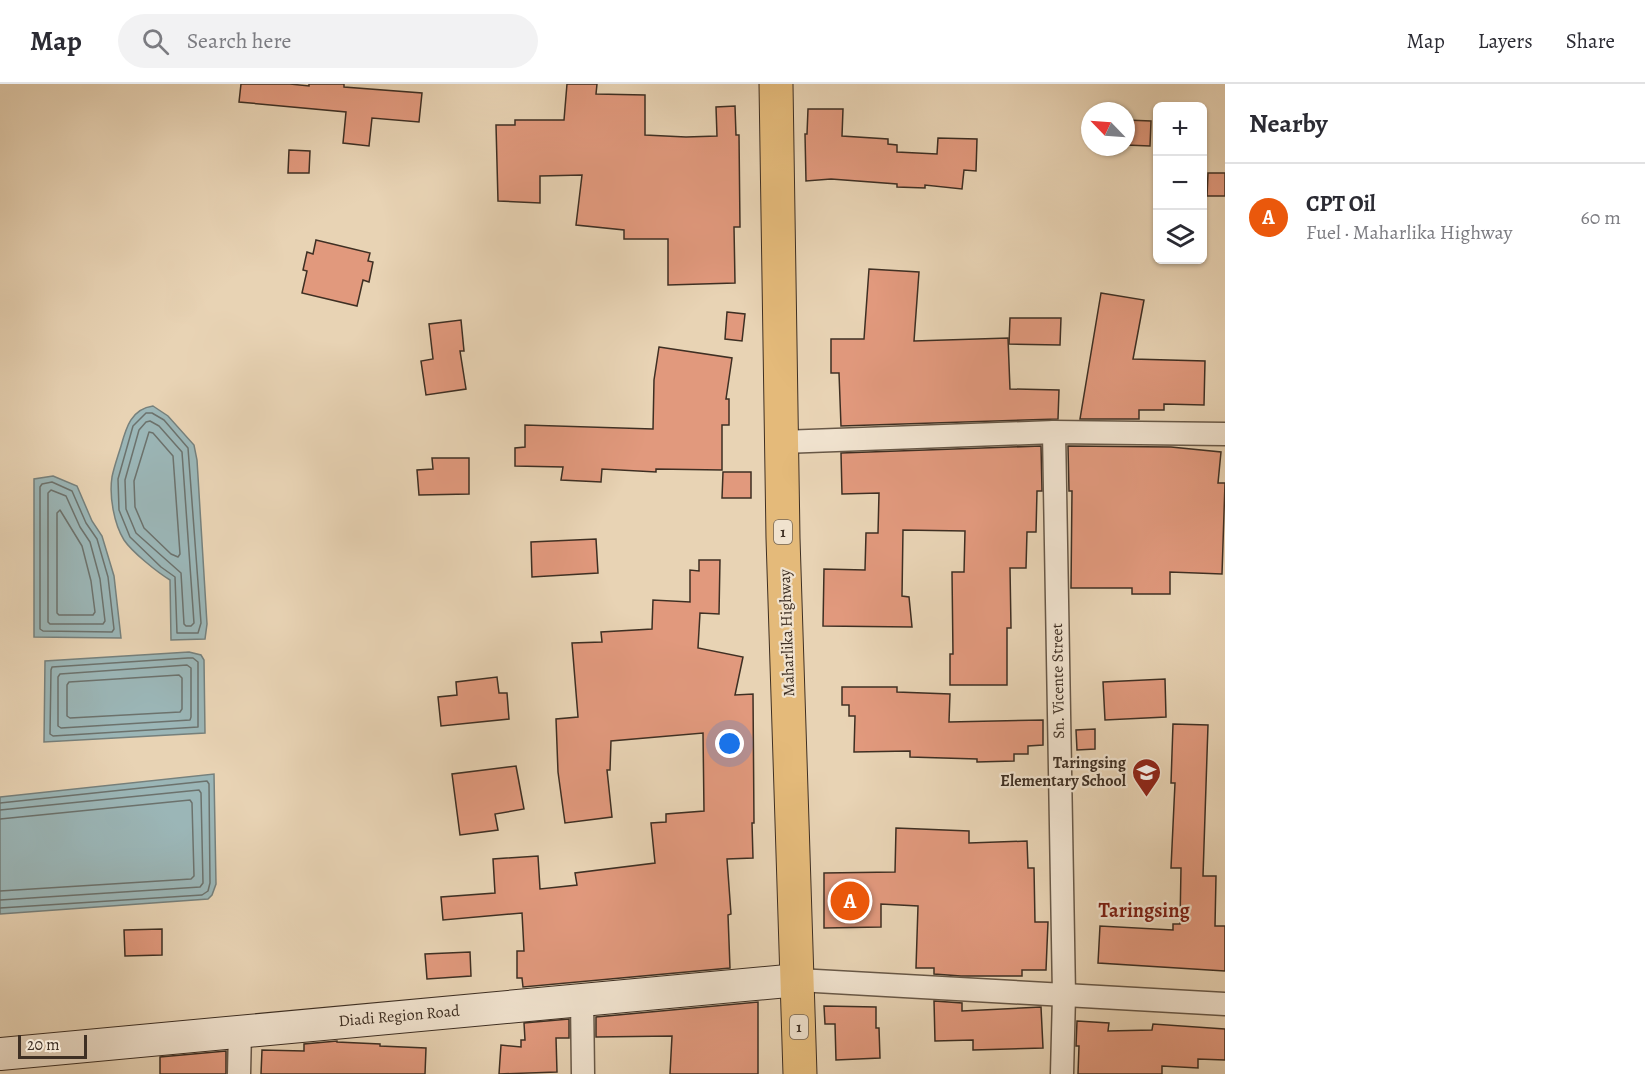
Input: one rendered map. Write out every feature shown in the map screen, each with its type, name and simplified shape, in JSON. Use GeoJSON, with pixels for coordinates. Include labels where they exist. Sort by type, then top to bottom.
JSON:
{"type":"FeatureCollection","features":[{"type":"Feature","properties":{"kind":"highway","name":"Maharlika Highway"},"geometry":{"type":"LineString","coordinates":[[776,84],[782,442],[800,1074]]}},
{"type":"Feature","properties":{"kind":"main road","name":"Diadi Region Road"},"geometry":{"type":"LineString","coordinates":[[0,1054],[582,998],[798,980]]}},
{"type":"Feature","properties":{"kind":"street"},"geometry":{"type":"LineString","coordinates":[[782,442],[1054,432],[1225,434]]}},
{"type":"Feature","properties":{"kind":"street","name":"Sn. Vicente Street"},"geometry":{"type":"LineString","coordinates":[[1054,432],[1064,995],[1062,1074]]}},
{"type":"Feature","properties":{"kind":"street"},"geometry":{"type":"LineString","coordinates":[[798,980],[1225,1004]]}},
{"type":"Feature","properties":{"kind":"street"},"geometry":{"type":"LineString","coordinates":[[582,998],[583,1074]]}},
{"type":"Feature","properties":{"kind":"street"},"geometry":{"type":"LineString","coordinates":[[239,1074],[240,1031]]}},
{"type":"Feature","properties":{"kind":"water"},"geometry":{"type":"Polygon","coordinates":[[[153,406],[168,416],[194,445],[197,460],[207,624],[205,639],[171,640],[170,580],[145,562],[128,545],[117,526],[113,510],[112,477],[125,433],[131,420],[139,411],[153,406]]]}},
{"type":"Feature","properties":{"kind":"water"},"geometry":{"type":"Polygon","coordinates":[[[53,476],[77,486],[92,521],[102,536],[114,576],[121,638],[34,637],[34,479],[53,476]]]}},
{"type":"Feature","properties":{"kind":"water"},"geometry":{"type":"Polygon","coordinates":[[[189,652],[201,655],[204,660],[205,733],[44,742],[45,661],[189,652]]]}},
{"type":"Feature","properties":{"kind":"water"},"geometry":{"type":"Polygon","coordinates":[[[214,774],[216,884],[208,899],[0,914],[0,797],[214,774]]]}},
{"type":"Feature","properties":{"kind":"building"},"geometry":{"type":"Polygon","coordinates":[[[241,84],[309,86],[309,84],[344,84],[344,87],[422,93],[419,122],[372,118],[369,146],[343,143],[346,112],[239,102],[241,84]]]}},
{"type":"Feature","properties":{"kind":"building"},"geometry":{"type":"Polygon","coordinates":[[[567,84],[597,84],[596,94],[645,95],[645,135],[717,136],[716,107],[735,106],[736,135],[739,135],[740,227],[734,227],[735,283],[668,285],[668,239],[624,239],[624,230],[576,225],[582,175],[540,176],[540,203],[498,201],[496,125],[515,125],[515,120],[564,120],[567,84]]]}},
{"type":"Feature","properties":{"kind":"building"},"geometry":{"type":"Polygon","coordinates":[[[808,109],[843,109],[842,136],[888,139],[888,144],[897,145],[897,152],[937,154],[938,138],[977,139],[976,171],[964,170],[962,189],[925,185],[925,188],[897,187],[897,184],[831,179],[806,181],[805,134],[807,134],[808,109]]]}},
{"type":"Feature","properties":{"kind":"building"},"geometry":{"type":"Polygon","coordinates":[[[1135,120],[1151,121],[1150,146],[1135,145],[1135,120]]]}},
{"type":"Feature","properties":{"kind":"building"},"geometry":{"type":"Polygon","coordinates":[[[289,150],[310,151],[309,173],[288,173],[289,150]]]}},
{"type":"Feature","properties":{"kind":"building"},"geometry":{"type":"Polygon","coordinates":[[[1208,173],[1225,173],[1225,196],[1207,196],[1208,173]]]}},
{"type":"Feature","properties":{"kind":"building"},"geometry":{"type":"Polygon","coordinates":[[[316,240],[370,253],[368,261],[373,262],[369,282],[363,280],[357,306],[302,293],[307,271],[303,270],[307,252],[313,254],[316,240]]]}},
{"type":"Feature","properties":{"kind":"building"},"geometry":{"type":"Polygon","coordinates":[[[869,269],[919,272],[914,341],[1008,338],[1010,389],[1059,390],[1058,419],[841,426],[839,373],[831,373],[831,339],[864,339],[869,269]]]}},
{"type":"Feature","properties":{"kind":"building"},"geometry":{"type":"Polygon","coordinates":[[[1101,293],[1144,300],[1133,359],[1205,361],[1204,405],[1164,404],[1164,410],[1139,410],[1139,419],[1080,419],[1101,293]]]}},
{"type":"Feature","properties":{"kind":"building"},"geometry":{"type":"Polygon","coordinates":[[[727,312],[745,314],[742,341],[725,339],[727,312]]]}},
{"type":"Feature","properties":{"kind":"building"},"geometry":{"type":"Polygon","coordinates":[[[1010,318],[1061,318],[1060,345],[1009,344],[1010,318]]]}},
{"type":"Feature","properties":{"kind":"building"},"geometry":{"type":"Polygon","coordinates":[[[461,320],[464,351],[460,351],[466,389],[426,395],[421,361],[433,359],[429,324],[461,320]]]}},
{"type":"Feature","properties":{"kind":"building"},"geometry":{"type":"Polygon","coordinates":[[[659,347],[732,358],[726,399],[729,399],[729,425],[722,425],[722,470],[656,469],[656,472],[602,469],[601,482],[561,480],[563,467],[515,466],[515,448],[525,447],[525,425],[653,429],[654,380],[659,347]]]}},
{"type":"Feature","properties":{"kind":"building"},"geometry":{"type":"Polygon","coordinates":[[[1041,446],[1042,491],[1037,491],[1036,532],[1027,532],[1026,568],[1010,568],[1011,628],[1007,628],[1007,685],[950,685],[950,654],[953,654],[952,572],[964,572],[965,531],[903,530],[902,596],[909,597],[912,627],[823,626],[824,569],[865,570],[866,533],[878,533],[879,493],[842,494],[841,453],[1041,446]]]}},
{"type":"Feature","properties":{"kind":"building"},"geometry":{"type":"Polygon","coordinates":[[[1068,446],[1171,447],[1221,452],[1218,483],[1225,483],[1222,574],[1170,572],[1170,594],[1132,594],[1132,588],[1071,588],[1072,491],[1069,491],[1068,446]]]}},
{"type":"Feature","properties":{"kind":"building"},"geometry":{"type":"Polygon","coordinates":[[[432,458],[469,458],[469,494],[419,495],[417,470],[433,469],[432,458]]]}},
{"type":"Feature","properties":{"kind":"building"},"geometry":{"type":"Polygon","coordinates":[[[723,472],[751,472],[751,498],[722,498],[723,472]]]}},
{"type":"Feature","properties":{"kind":"building"},"geometry":{"type":"Polygon","coordinates":[[[596,539],[598,573],[532,577],[531,542],[596,539]]]}},
{"type":"Feature","properties":{"kind":"building"},"geometry":{"type":"Polygon","coordinates":[[[699,560],[720,560],[719,614],[700,613],[698,648],[743,657],[735,695],[753,694],[753,858],[727,859],[731,914],[728,915],[730,968],[523,987],[522,978],[517,978],[517,951],[524,951],[522,913],[443,920],[441,897],[495,893],[493,859],[538,856],[540,889],[577,885],[575,873],[655,863],[651,823],[666,822],[666,814],[704,811],[703,733],[611,741],[610,770],[607,770],[612,817],[565,823],[558,772],[556,719],[578,717],[572,643],[602,642],[601,632],[652,629],[653,600],[690,602],[690,570],[699,571],[699,560]]]}},
{"type":"Feature","properties":{"kind":"building"},"geometry":{"type":"Polygon","coordinates":[[[497,677],[499,693],[507,693],[509,719],[441,726],[438,697],[457,695],[456,682],[497,677]]]}},
{"type":"Feature","properties":{"kind":"building"},"geometry":{"type":"Polygon","coordinates":[[[1165,679],[1166,717],[1105,720],[1103,682],[1165,679]]]}},
{"type":"Feature","properties":{"kind":"building"},"geometry":{"type":"Polygon","coordinates":[[[842,687],[897,687],[897,692],[950,694],[949,722],[1043,720],[1043,745],[1028,746],[1028,754],[1014,754],[1014,761],[977,762],[977,759],[910,757],[910,751],[854,752],[855,716],[849,716],[849,705],[842,705],[842,687]]]}},
{"type":"Feature","properties":{"kind":"building"},"geometry":{"type":"Polygon","coordinates":[[[1173,724],[1208,725],[1203,876],[1216,876],[1215,926],[1225,926],[1225,971],[1098,963],[1100,926],[1173,930],[1173,924],[1180,924],[1181,868],[1171,868],[1175,783],[1171,783],[1173,724]]]}},
{"type":"Feature","properties":{"kind":"building"},"geometry":{"type":"Polygon","coordinates":[[[1095,729],[1095,749],[1077,750],[1076,730],[1095,729]]]}},
{"type":"Feature","properties":{"kind":"building"},"geometry":{"type":"Polygon","coordinates":[[[516,766],[524,809],[495,814],[498,830],[460,835],[452,774],[516,766]]]}},
{"type":"Feature","properties":{"kind":"building"},"geometry":{"type":"Polygon","coordinates":[[[896,828],[969,831],[969,843],[1027,841],[1028,868],[1034,868],[1035,922],[1048,922],[1046,970],[1022,970],[1022,976],[961,976],[934,974],[934,968],[916,968],[918,906],[881,904],[881,927],[824,928],[824,873],[895,872],[896,828]]]}},
{"type":"Feature","properties":{"kind":"building"},"geometry":{"type":"Polygon","coordinates":[[[162,929],[162,955],[125,956],[124,930],[162,929]]]}},
{"type":"Feature","properties":{"kind":"building"},"geometry":{"type":"Polygon","coordinates":[[[470,952],[471,976],[427,979],[425,954],[470,952]]]}},
{"type":"Feature","properties":{"kind":"building"},"geometry":{"type":"Polygon","coordinates":[[[934,1001],[962,1003],[962,1011],[1041,1007],[1043,1048],[973,1050],[973,1040],[935,1041],[934,1001]]]}},
{"type":"Feature","properties":{"kind":"building"},"geometry":{"type":"Polygon","coordinates":[[[758,1002],[758,1074],[670,1074],[672,1036],[596,1037],[596,1017],[758,1002]]]}},
{"type":"Feature","properties":{"kind":"building"},"geometry":{"type":"Polygon","coordinates":[[[824,1006],[876,1007],[880,1058],[836,1060],[835,1024],[825,1024],[824,1006]]]}},
{"type":"Feature","properties":{"kind":"building"},"geometry":{"type":"Polygon","coordinates":[[[569,1019],[569,1038],[556,1038],[557,1072],[499,1074],[501,1045],[521,1047],[521,1040],[525,1040],[524,1023],[569,1019]]]}},
{"type":"Feature","properties":{"kind":"building"},"geometry":{"type":"Polygon","coordinates":[[[1077,1021],[1109,1023],[1108,1031],[1152,1030],[1153,1024],[1225,1029],[1225,1060],[1198,1059],[1198,1068],[1162,1066],[1162,1074],[1078,1074],[1077,1021]]]}},
{"type":"Feature","properties":{"kind":"building"},"geometry":{"type":"Polygon","coordinates":[[[337,1041],[426,1048],[425,1074],[261,1074],[262,1050],[304,1051],[304,1044],[337,1041]]]}},
{"type":"Feature","properties":{"kind":"building"},"geometry":{"type":"Polygon","coordinates":[[[226,1051],[226,1074],[160,1074],[160,1057],[226,1051]]]}},
{"type":"Feature","properties":{"kind":"place","name":"Taringsing Elementary School"},"geometry":{"type":"Point","coordinates":[1147,798]}},
{"type":"Feature","properties":{"kind":"place","name":"CPT Oil"},"geometry":{"type":"Point","coordinates":[850,901]}},
{"type":"Feature","properties":{"kind":"district","name":"Taringsing"},"geometry":{"type":"Point","coordinates":[1144,910]}}]}
